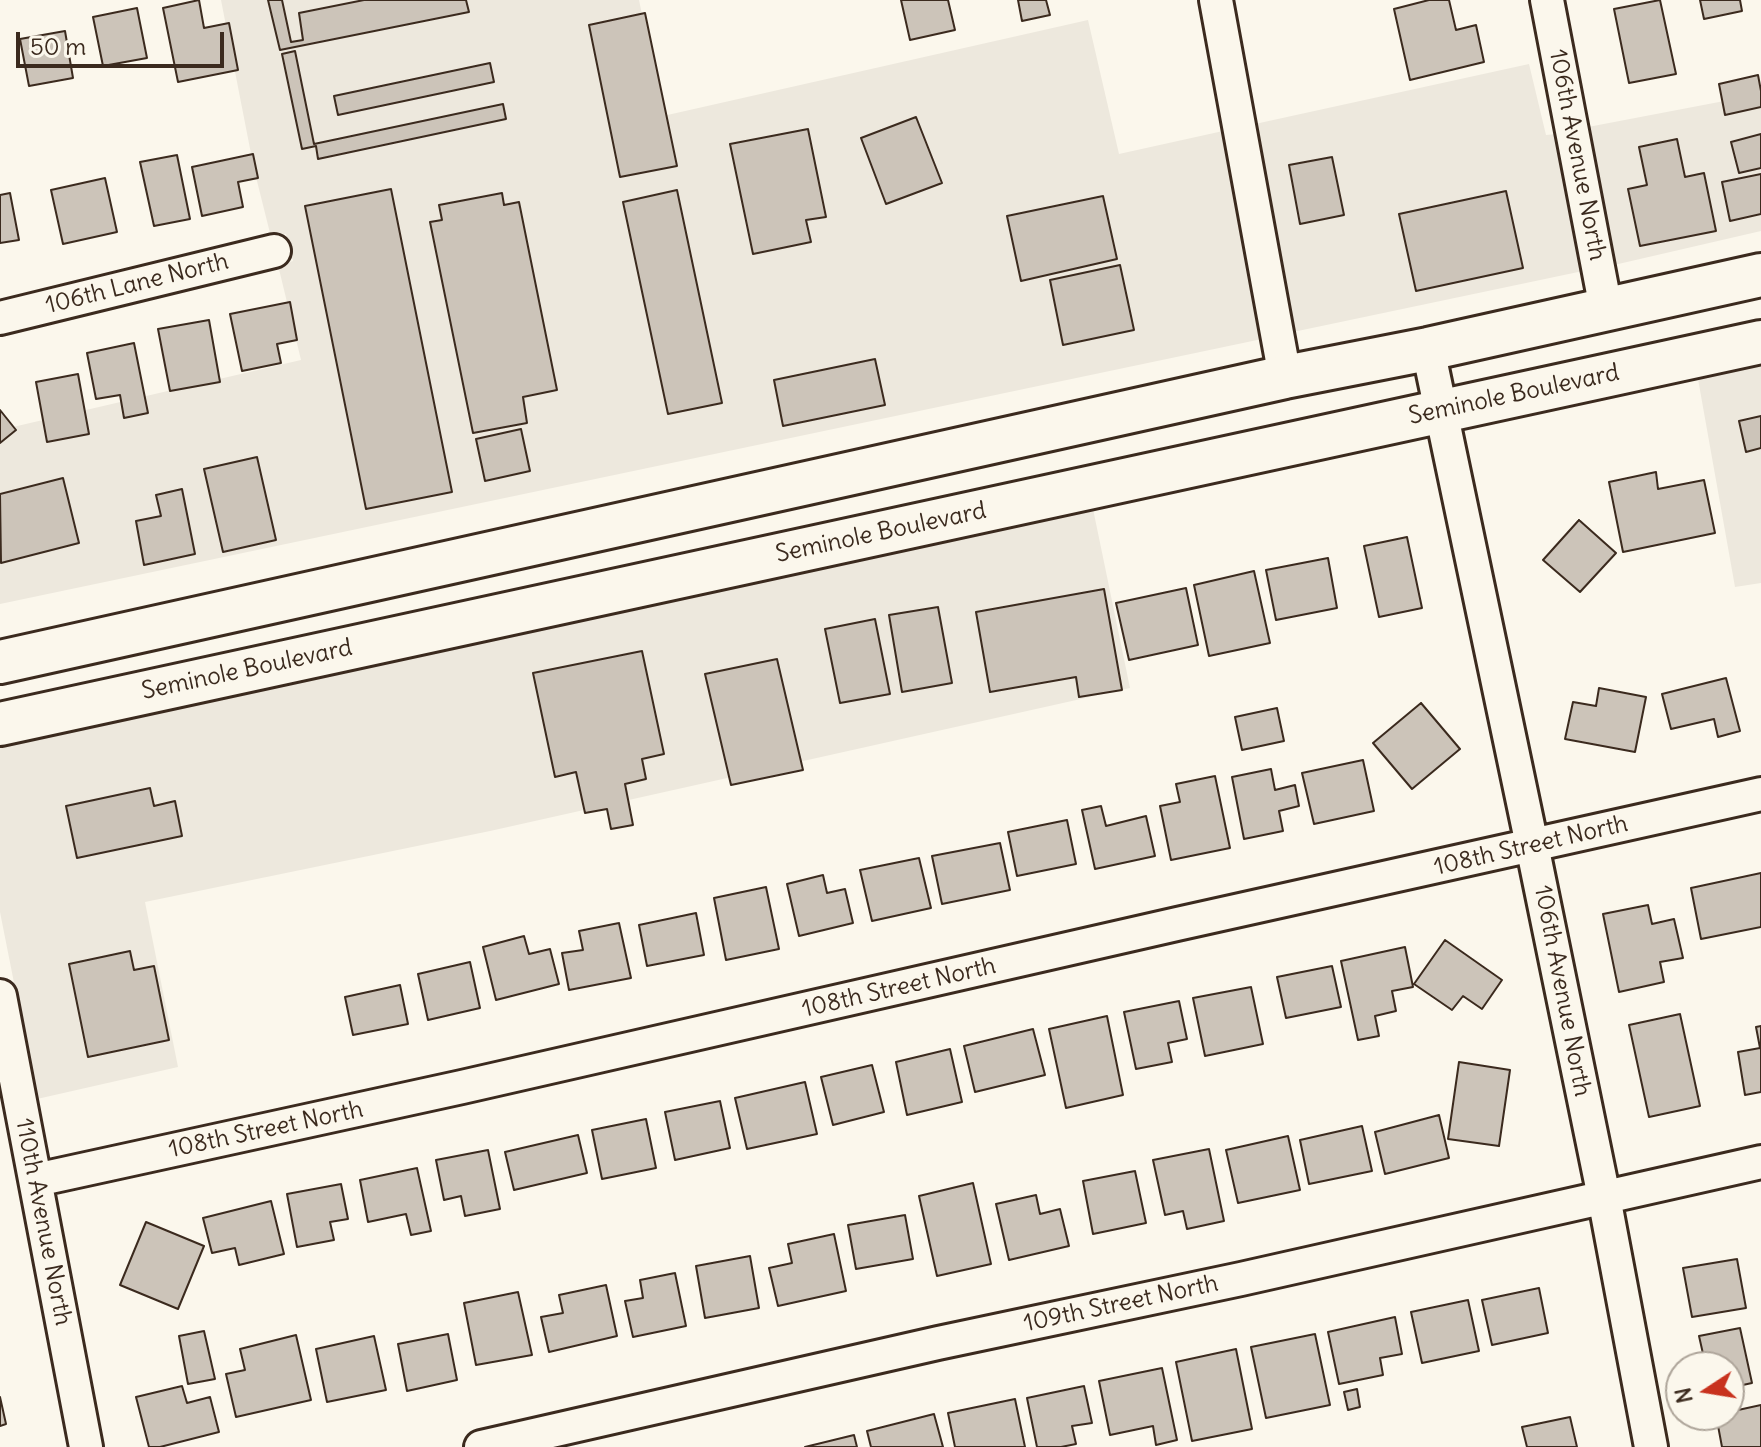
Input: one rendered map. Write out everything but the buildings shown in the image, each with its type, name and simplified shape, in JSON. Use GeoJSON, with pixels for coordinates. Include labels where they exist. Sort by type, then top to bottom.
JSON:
{"type":"FeatureCollection","features":[{"type":"Feature","properties":{"kind":"main road"},"geometry":{"type":"LineString","coordinates":[[0,662],[1285,377],[1428,349],[1761,275]]}},
{"type":"Feature","properties":{"kind":"main road","name":"Seminole Boulevard"},"geometry":{"type":"LineString","coordinates":[[0,724],[1761,342]]}},
{"type":"Feature","properties":{"kind":"street"},"geometry":{"type":"LineString","coordinates":[[1216,0],[1285,377]]}},
{"type":"Feature","properties":{"kind":"street","name":"106th Avenue North"},"geometry":{"type":"LineString","coordinates":[[1547,0],[1606,309]]}},
{"type":"Feature","properties":{"kind":"street","name":"106th Lane North"},"geometry":{"type":"LineString","coordinates":[[0,318],[274,251]]}},
{"type":"Feature","properties":{"kind":"street","name":"106th Avenue North"},"geometry":{"type":"LineString","coordinates":[[1428,349],[1604,1197],[1651,1447]]}},
{"type":"Feature","properties":{"kind":"street","name":"108th Street North"},"geometry":{"type":"LineString","coordinates":[[36,1180],[447,1091],[1761,794]]}},
{"type":"Feature","properties":{"kind":"street","name":"110th Avenue North"},"geometry":{"type":"LineString","coordinates":[[0,996],[86,1447]]}},
{"type":"Feature","properties":{"kind":"street","name":"109th Street North"},"geometry":{"type":"LineString","coordinates":[[481,1447],[1761,1162]]}},
{"type":"Feature","properties":{"kind":"shaded area"},"geometry":{"type":"Polygon","coordinates":[[[221,0],[639,0],[663,116],[1088,20],[1119,154],[1223,131],[1262,339],[0,604],[0,430],[301,360],[278,265],[293,261],[286,234],[271,237],[254,169],[221,0]]]}},
{"type":"Feature","properties":{"kind":"shaded area"},"geometry":{"type":"Polygon","coordinates":[[[1529,64],[1546,135],[1557,134],[1583,271],[1293,332],[1255,124],[1529,64]]]}},
{"type":"Feature","properties":{"kind":"shaded area"},"geometry":{"type":"Polygon","coordinates":[[[1761,94],[1761,231],[1614,265],[1588,127],[1761,94]]]}},
{"type":"Feature","properties":{"kind":"shaded area"},"geometry":{"type":"Polygon","coordinates":[[[1761,365],[1761,583],[1735,587],[1698,379],[1761,365]]]}},
{"type":"Feature","properties":{"kind":"shaded area"},"geometry":{"type":"Polygon","coordinates":[[[1092,504],[1130,688],[490,831],[145,902],[178,1067],[37,1099],[0,912],[0,738],[1092,504]]]}}]}
